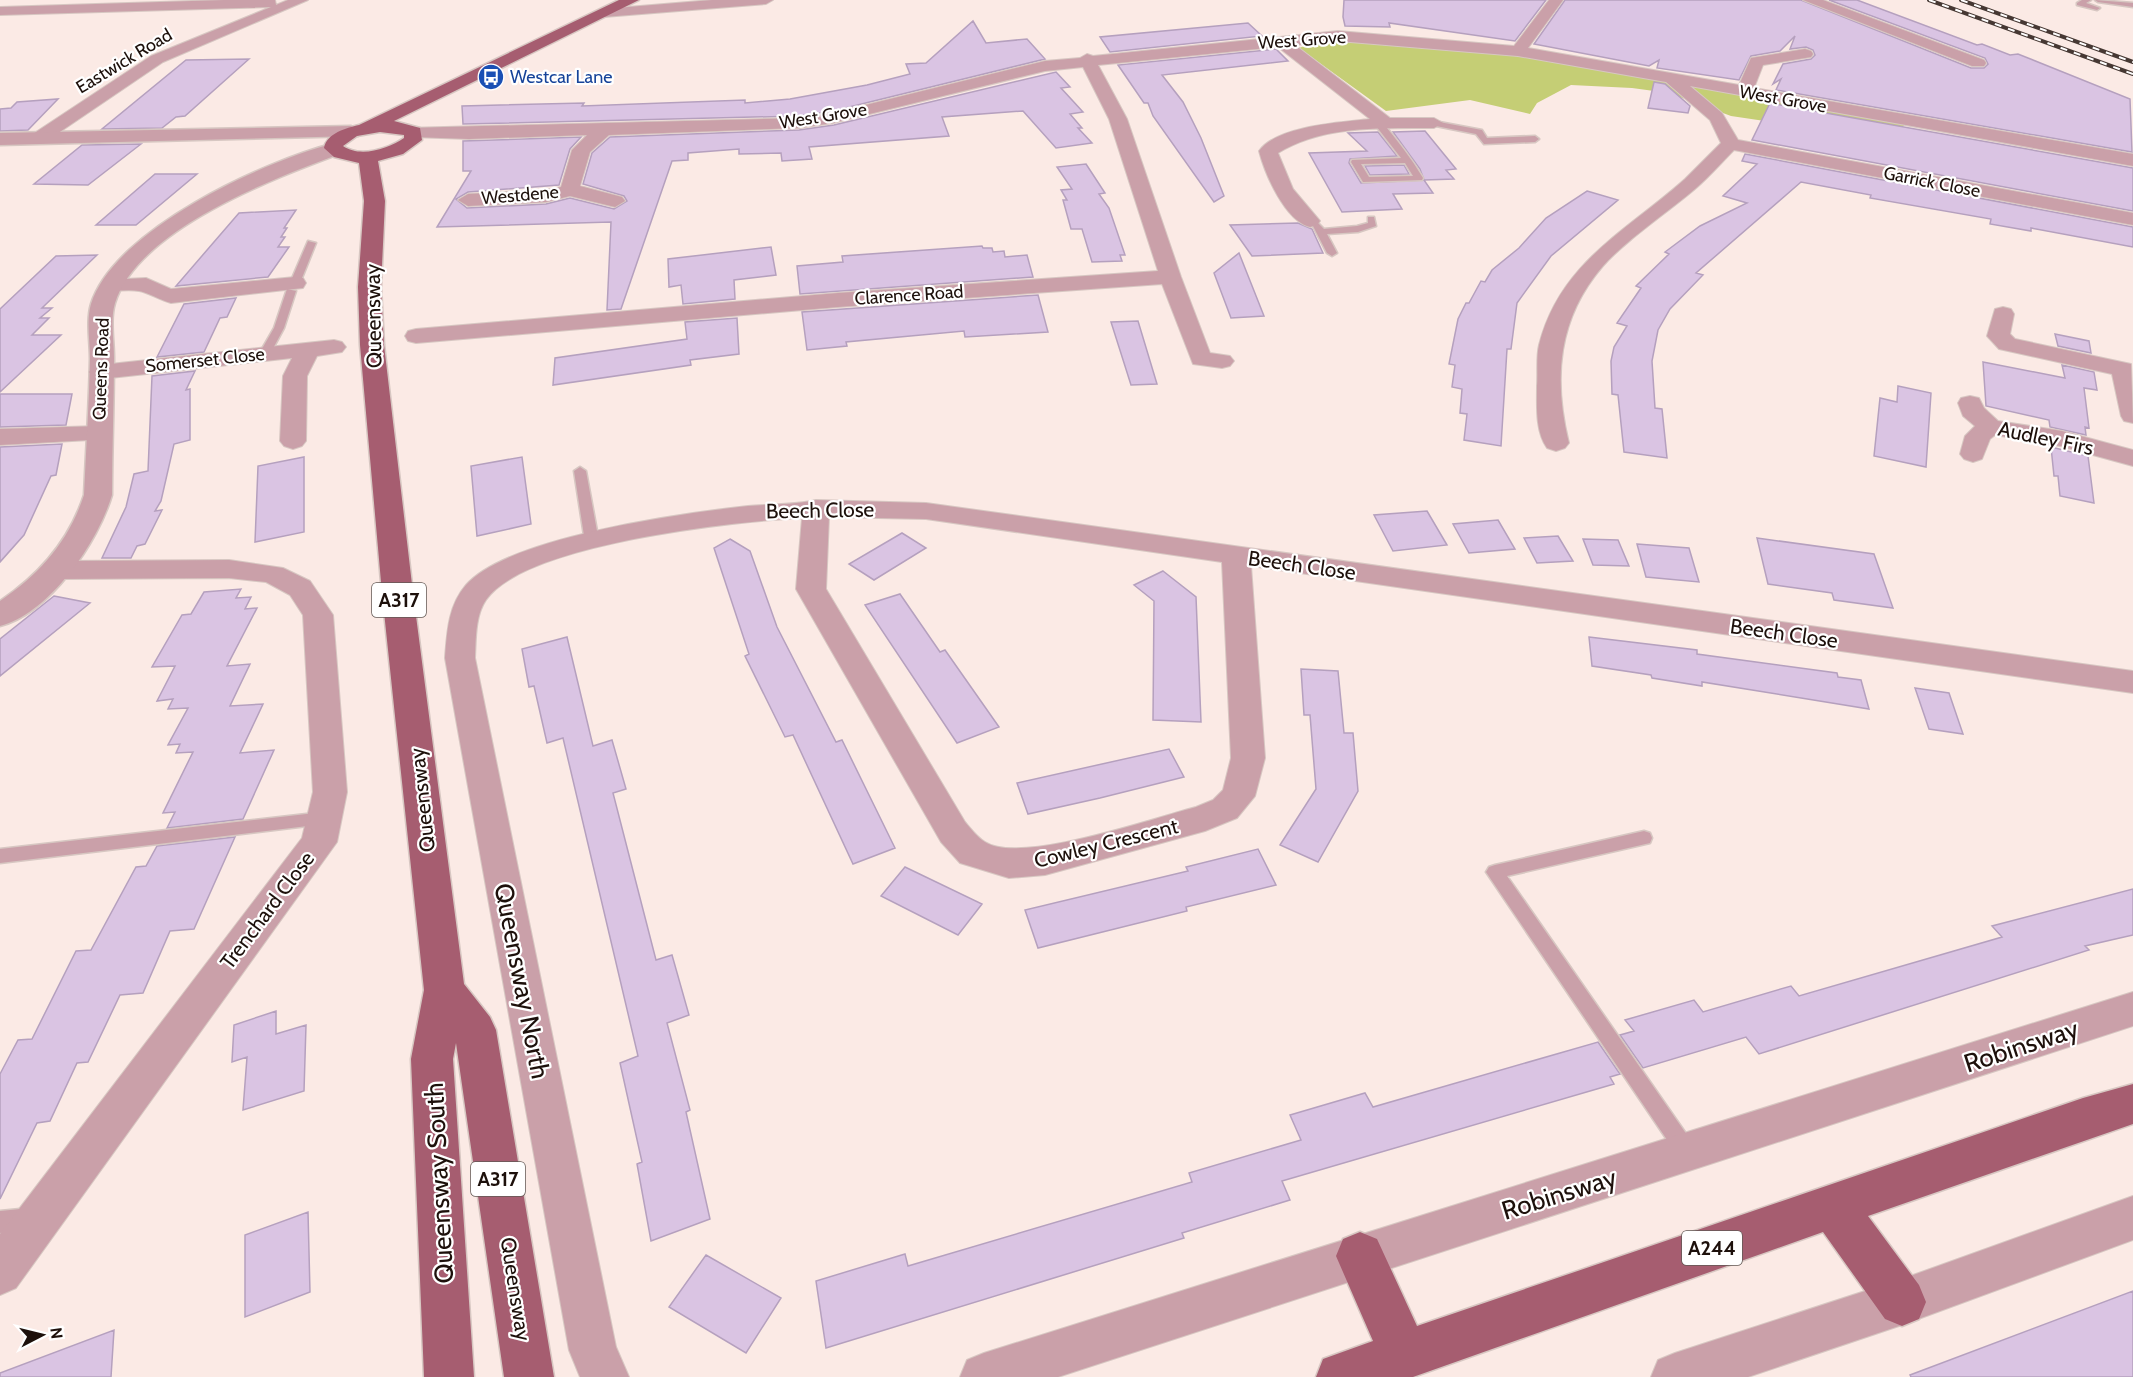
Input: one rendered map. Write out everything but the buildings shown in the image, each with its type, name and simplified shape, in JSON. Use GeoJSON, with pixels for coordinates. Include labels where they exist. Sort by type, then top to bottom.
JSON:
{"type":"FeatureCollection","features":[{"type":"Feature","properties":{"kind":"main road","name":"A317"},"geometry":{"type":"LineString","coordinates":[[358,130],[631,0]]}},
{"type":"Feature","properties":{"kind":"main road","name":"A317"},"geometry":{"type":"LineString","coordinates":[[406,138],[413,111],[426,99]]}},
{"type":"Feature","properties":{"kind":"main road"},"geometry":{"type":"LineString","coordinates":[[338,151],[358,130],[406,138]]}},
{"type":"Feature","properties":{"kind":"main road"},"geometry":{"type":"LineString","coordinates":[[338,151],[406,138]]}},
{"type":"Feature","properties":{"kind":"main road","name":"Queensway"},"geometry":{"type":"LineString","coordinates":[[374,196],[387,186],[406,138]]}},
{"type":"Feature","properties":{"kind":"main road"},"geometry":{"type":"LineString","coordinates":[[338,151],[374,196]]}},
{"type":"Feature","properties":{"kind":"main road","name":"Queensway"},"geometry":{"type":"LineString","coordinates":[[338,151],[374,196],[370,279],[371,340],[381,449],[444,990],[475,1030],[530,1377]]}},
{"type":"Feature","properties":{"kind":"main road","name":"Queensway South"},"geometry":{"type":"LineString","coordinates":[[444,990],[432,1059],[449,1377]]}},
{"type":"Feature","properties":{"kind":"main road","name":"A244"},"geometry":{"type":"LineString","coordinates":[[1341,1377],[2083,1119],[2133,1104]]}},
{"type":"Feature","properties":{"kind":"main road"},"geometry":{"type":"LineString","coordinates":[[1833,1206],[1902,1302]]}},
{"type":"Feature","properties":{"kind":"main road"},"geometry":{"type":"LineString","coordinates":[[1360,1256],[1405,1355]]}},
{"type":"Feature","properties":{"kind":"street"},"geometry":{"type":"LineString","coordinates":[[0,11],[248,5],[289,0]]}},
{"type":"Feature","properties":{"kind":"street","name":"Eastwick Road"},"geometry":{"type":"LineString","coordinates":[[39,138],[157,59],[301,0]]}},
{"type":"Feature","properties":{"kind":"street"},"geometry":{"type":"LineString","coordinates":[[604,13],[766,0]]}},
{"type":"Feature","properties":{"kind":"street"},"geometry":{"type":"LineString","coordinates":[[1810,0],[1978,63]]}},
{"type":"Feature","properties":{"kind":"street"},"geometry":{"type":"LineString","coordinates":[[1531,2],[1554,2]]}},
{"type":"Feature","properties":{"kind":"street"},"geometry":{"type":"LineString","coordinates":[[1518,51],[1554,2]]}},
{"type":"Feature","properties":{"kind":"street"},"geometry":{"type":"LineString","coordinates":[[176,7],[192,11],[203,22],[183,47]]}},
{"type":"Feature","properties":{"kind":"street","name":"West Grove"},"geometry":{"type":"LineString","coordinates":[[406,138],[816,121],[1032,68],[1279,40],[1357,36],[1518,51],[2133,160]]}},
{"type":"Feature","properties":{"kind":"street"},"geometry":{"type":"LineString","coordinates":[[1279,40],[1382,124]]}},
{"type":"Feature","properties":{"kind":"street"},"geometry":{"type":"LineString","coordinates":[[1905,54],[1940,48]]}},
{"type":"Feature","properties":{"kind":"street"},"geometry":{"type":"LineString","coordinates":[[1744,92],[1757,61],[1805,54]]}},
{"type":"Feature","properties":{"kind":"street"},"geometry":{"type":"LineString","coordinates":[[1087,60],[1118,119],[1170,277],[1201,359],[1222,361]]}},
{"type":"Feature","properties":{"kind":"street"},"geometry":{"type":"LineString","coordinates":[[1556,443],[1549,413],[1550,346],[1562,313],[1577,286],[1597,260],[1691,183],[1731,144],[1723,126],[1706,104],[1669,79]]}},
{"type":"Feature","properties":{"kind":"street"},"geometry":{"type":"LineString","coordinates":[[1316,226],[1298,212],[1270,161],[1268,151],[1279,142],[1296,136],[1382,124],[1434,123]]}},
{"type":"Feature","properties":{"kind":"street"},"geometry":{"type":"LineString","coordinates":[[0,139],[295,135],[358,130]]}},
{"type":"Feature","properties":{"kind":"street","name":"Westdene"},"geometry":{"type":"LineString","coordinates":[[573,190],[570,188],[570,182],[581,150],[604,130]]}},
{"type":"Feature","properties":{"kind":"street"},"geometry":{"type":"LineString","coordinates":[[295,135],[338,151]]}},
{"type":"Feature","properties":{"kind":"street","name":"Garrick Close"},"geometry":{"type":"LineString","coordinates":[[1731,144],[2133,219]]}},
{"type":"Feature","properties":{"kind":"street","name":"Queens Road"},"geometry":{"type":"LineString","coordinates":[[0,616],[39,587],[57,570],[84,534],[93,514],[98,495],[103,304],[112,285],[135,256],[172,225],[218,199],[284,169],[338,151]]}},
{"type":"Feature","properties":{"kind":"street","name":"Westdene"},"geometry":{"type":"LineString","coordinates":[[468,200],[546,195],[573,190],[615,201]]}},
{"type":"Feature","properties":{"kind":"street","name":"Clarence Road"},"geometry":{"type":"LineString","coordinates":[[416,335],[803,303],[1170,277]]}},
{"type":"Feature","properties":{"kind":"street"},"geometry":{"type":"LineString","coordinates":[[112,285],[146,284],[162,294],[171,296],[293,287]]}},
{"type":"Feature","properties":{"kind":"street"},"geometry":{"type":"LineString","coordinates":[[2003,314],[1998,336],[2007,344],[2128,370],[2133,416]]}},
{"type":"Feature","properties":{"kind":"street","name":"Somerset Close"},"geometry":{"type":"LineString","coordinates":[[101,372],[334,347]]}},
{"type":"Feature","properties":{"kind":"street"},"geometry":{"type":"LineString","coordinates":[[294,441],[295,376],[309,349]]}},
{"type":"Feature","properties":{"kind":"street","name":"Audley Firs"},"geometry":{"type":"LineString","coordinates":[[1970,403],[1972,411],[1979,420],[1990,427],[2062,439],[2133,458]]}},
{"type":"Feature","properties":{"kind":"street"},"geometry":{"type":"LineString","coordinates":[[1974,454],[1978,436],[1990,427]]}},
{"type":"Feature","properties":{"kind":"street"},"geometry":{"type":"LineString","coordinates":[[0,437],[99,434]]}},
{"type":"Feature","properties":{"kind":"street","name":"Beech Close"},"geometry":{"type":"LineString","coordinates":[[481,587],[509,568],[592,542],[667,525],[744,513],[816,508],[869,508],[982,517],[1236,556],[2133,682]]}},
{"type":"Feature","properties":{"kind":"street","name":"Cowley Crescent"},"geometry":{"type":"LineString","coordinates":[[816,508],[811,589],[953,832],[973,853],[1009,864],[1045,861],[1205,818],[1225,809],[1238,796],[1248,759],[1236,556]]}},
{"type":"Feature","properties":{"kind":"street","name":"Trenchard Close"},"geometry":{"type":"LineString","coordinates":[[0,1272],[319,842],[330,792],[318,615],[300,588],[273,574],[229,569],[57,570]]}},
{"type":"Feature","properties":{"kind":"street","name":"Queensway North"},"geometry":{"type":"LineString","coordinates":[[481,587],[469,602],[463,620],[460,658],[593,1350],[605,1377]]}},
{"type":"Feature","properties":{"kind":"street","name":"Robinsway"},"geometry":{"type":"LineString","coordinates":[[984,1377],[2133,1010]]}},
{"type":"Feature","properties":{"kind":"street"},"geometry":{"type":"LineString","coordinates":[[1675,1377],[1902,1302],[2133,1218]]}},
{"type":"Feature","properties":{"kind":"lane"},"geometry":{"type":"LineString","coordinates":[[2088,0],[2079,4],[2133,5]]}},
{"type":"Feature","properties":{"kind":"lane"},"geometry":{"type":"LineString","coordinates":[[1434,123],[1479,132],[1484,141],[1535,139]]}},
{"type":"Feature","properties":{"kind":"lane"},"geometry":{"type":"LineString","coordinates":[[1382,124],[1407,160],[1419,178],[1366,180],[1354,162],[1407,160]]}},
{"type":"Feature","properties":{"kind":"lane"},"geometry":{"type":"LineString","coordinates":[[1316,226],[1359,229],[1373,224],[1371,219]]}},
{"type":"Feature","properties":{"kind":"lane"},"geometry":{"type":"LineString","coordinates":[[1316,226],[1332,253]]}},
{"type":"Feature","properties":{"kind":"lane"},"geometry":{"type":"LineString","coordinates":[[265,354],[279,328],[311,243]]}},
{"type":"Feature","properties":{"kind":"lane"},"geometry":{"type":"LineString","coordinates":[[580,471],[592,542]]}},
{"type":"Feature","properties":{"kind":"lane"},"geometry":{"type":"LineString","coordinates":[[0,856],[324,819]]}},
{"type":"Feature","properties":{"kind":"lane"},"geometry":{"type":"LineString","coordinates":[[1644,838],[1495,872],[1688,1154]]}},
{"type":"Feature","properties":{"kind":"lane"},"geometry":{"type":"LineString","coordinates":[[0,1222],[39,1217]]}},
{"type":"Feature","properties":{"kind":"green space"},"geometry":{"type":"Polygon","coordinates":[[[1318,41],[1466,50],[1540,59],[1687,82],[1907,122],[1891,140],[1731,116],[1669,93],[1632,88],[1571,85],[1537,103],[1530,114],[1470,100],[1386,111],[1299,48],[1318,41]]]}},
{"type":"Feature","properties":{"kind":"railway"},"geometry":{"type":"LineString","coordinates":[[1929,0],[2133,74]]}},
{"type":"Feature","properties":{"kind":"railway"},"geometry":{"type":"LineString","coordinates":[[1961,0],[2133,62]]}},
{"type":"Feature","properties":{"kind":"place","name":"Westcar Lane"},"geometry":{"type":"Point","coordinates":[491,77]}}]}
